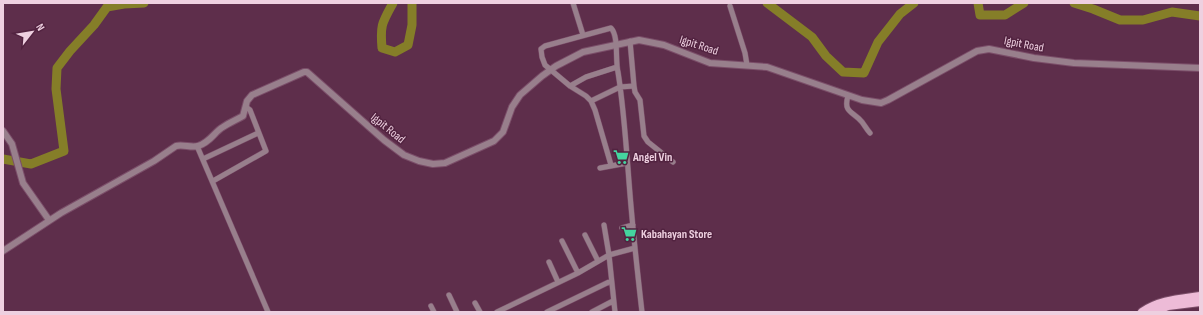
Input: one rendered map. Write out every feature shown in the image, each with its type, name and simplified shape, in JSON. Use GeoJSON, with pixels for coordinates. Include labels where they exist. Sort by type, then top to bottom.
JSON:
{"type":"FeatureCollection","features":[{"type":"Feature","properties":{"kind":"main road"},"geometry":{"type":"LineString","coordinates":[[1142,312],[1150,306],[1164,301],[1200,296]]}},
{"type":"Feature","properties":{"kind":"main road"},"geometry":{"type":"LineString","coordinates":[[1153,312],[1168,306],[1200,302]]}},
{"type":"Feature","properties":{"kind":"street"},"geometry":{"type":"LineString","coordinates":[[574,3],[583,35]]}},
{"type":"Feature","properties":{"kind":"street"},"geometry":{"type":"LineString","coordinates":[[730,6],[746,53],[748,65]]}},
{"type":"Feature","properties":{"kind":"street"},"geometry":{"type":"LineString","coordinates":[[611,165],[595,110],[591,102],[586,96],[570,86],[550,70],[544,63],[542,54],[543,47],[611,28],[613,30],[616,46],[617,67],[623,102],[627,162],[642,312]]}},
{"type":"Feature","properties":{"kind":"street","name":"Igpit Road"},"geometry":{"type":"LineString","coordinates":[[246,107],[249,98],[255,93],[307,72],[378,136],[404,156],[433,164],[445,163],[464,156],[494,141],[503,132],[512,107],[520,95],[550,70],[583,52],[639,40],[664,44],[710,63],[760,65],[848,96],[869,102],[881,103],[977,51],[989,49],[1034,58],[1074,63],[1200,68]]}},
{"type":"Feature","properties":{"kind":"street"},"geometry":{"type":"LineString","coordinates":[[630,42],[634,86],[635,92],[640,100],[644,136],[648,142],[673,162]]}},
{"type":"Feature","properties":{"kind":"street"},"geometry":{"type":"LineString","coordinates":[[570,86],[586,77],[617,67]]}},
{"type":"Feature","properties":{"kind":"street"},"geometry":{"type":"LineString","coordinates":[[591,102],[620,87],[634,86]]}},
{"type":"Feature","properties":{"kind":"street"},"geometry":{"type":"LineString","coordinates":[[848,96],[846,104],[847,108],[863,123],[870,133]]}},
{"type":"Feature","properties":{"kind":"street"},"geometry":{"type":"LineString","coordinates":[[3,251],[75,204],[154,161],[176,146],[198,146],[212,138],[221,128],[243,116],[246,107],[250,110],[265,149],[264,153],[213,180]]}},
{"type":"Feature","properties":{"kind":"street"},"geometry":{"type":"LineString","coordinates":[[3,130],[12,144],[20,178],[50,220]]}},
{"type":"Feature","properties":{"kind":"street"},"geometry":{"type":"LineString","coordinates":[[203,159],[258,133]]}},
{"type":"Feature","properties":{"kind":"street"},"geometry":{"type":"LineString","coordinates":[[198,146],[268,312]]}},
{"type":"Feature","properties":{"kind":"street"},"geometry":{"type":"LineString","coordinates":[[600,168],[627,162]]}},
{"type":"Feature","properties":{"kind":"street"},"geometry":{"type":"LineString","coordinates":[[604,225],[615,312]]}},
{"type":"Feature","properties":{"kind":"street"},"geometry":{"type":"LineString","coordinates":[[622,228],[633,226]]}},
{"type":"Feature","properties":{"kind":"street"},"geometry":{"type":"LineString","coordinates":[[585,235],[598,261]]}},
{"type":"Feature","properties":{"kind":"street"},"geometry":{"type":"LineString","coordinates":[[562,241],[578,273]]}},
{"type":"Feature","properties":{"kind":"street"},"geometry":{"type":"LineString","coordinates":[[497,312],[578,273],[609,255],[635,248]]}},
{"type":"Feature","properties":{"kind":"street"},"geometry":{"type":"LineString","coordinates":[[549,262],[558,282]]}},
{"type":"Feature","properties":{"kind":"street"},"geometry":{"type":"LineString","coordinates":[[547,312],[611,281]]}},
{"type":"Feature","properties":{"kind":"street"},"geometry":{"type":"LineString","coordinates":[[449,295],[457,312]]}},
{"type":"Feature","properties":{"kind":"street"},"geometry":{"type":"LineString","coordinates":[[592,312],[613,301]]}},
{"type":"Feature","properties":{"kind":"street"},"geometry":{"type":"LineString","coordinates":[[475,303],[480,312]]}},
{"type":"Feature","properties":{"kind":"street"},"geometry":{"type":"LineString","coordinates":[[431,306],[434,312]]}},
{"type":"Feature","properties":{"kind":"waterway"},"geometry":{"type":"LineString","coordinates":[[3,159],[31,164],[64,151],[56,89],[57,68],[70,51],[94,25],[107,7],[144,3]]}},
{"type":"Feature","properties":{"kind":"waterway"},"geometry":{"type":"LineString","coordinates":[[393,3],[383,24],[381,40],[382,48],[395,52],[408,45],[412,25],[412,3]]}},
{"type":"Feature","properties":{"kind":"waterway"},"geometry":{"type":"LineString","coordinates":[[767,3],[812,37],[826,56],[843,72],[864,73],[878,42],[900,14],[914,3]]}},
{"type":"Feature","properties":{"kind":"waterway"},"geometry":{"type":"LineString","coordinates":[[978,3],[980,15],[1005,15],[1024,3]]}},
{"type":"Feature","properties":{"kind":"waterway"},"geometry":{"type":"LineString","coordinates":[[1074,3],[1120,20],[1143,20],[1172,12],[1200,16]]}},
{"type":"Feature","properties":{"kind":"place","name":"Angel Vin"},"geometry":{"type":"Point","coordinates":[621,157]}},
{"type":"Feature","properties":{"kind":"place","name":"Kabahayan Store"},"geometry":{"type":"Point","coordinates":[629,234]}}]}
